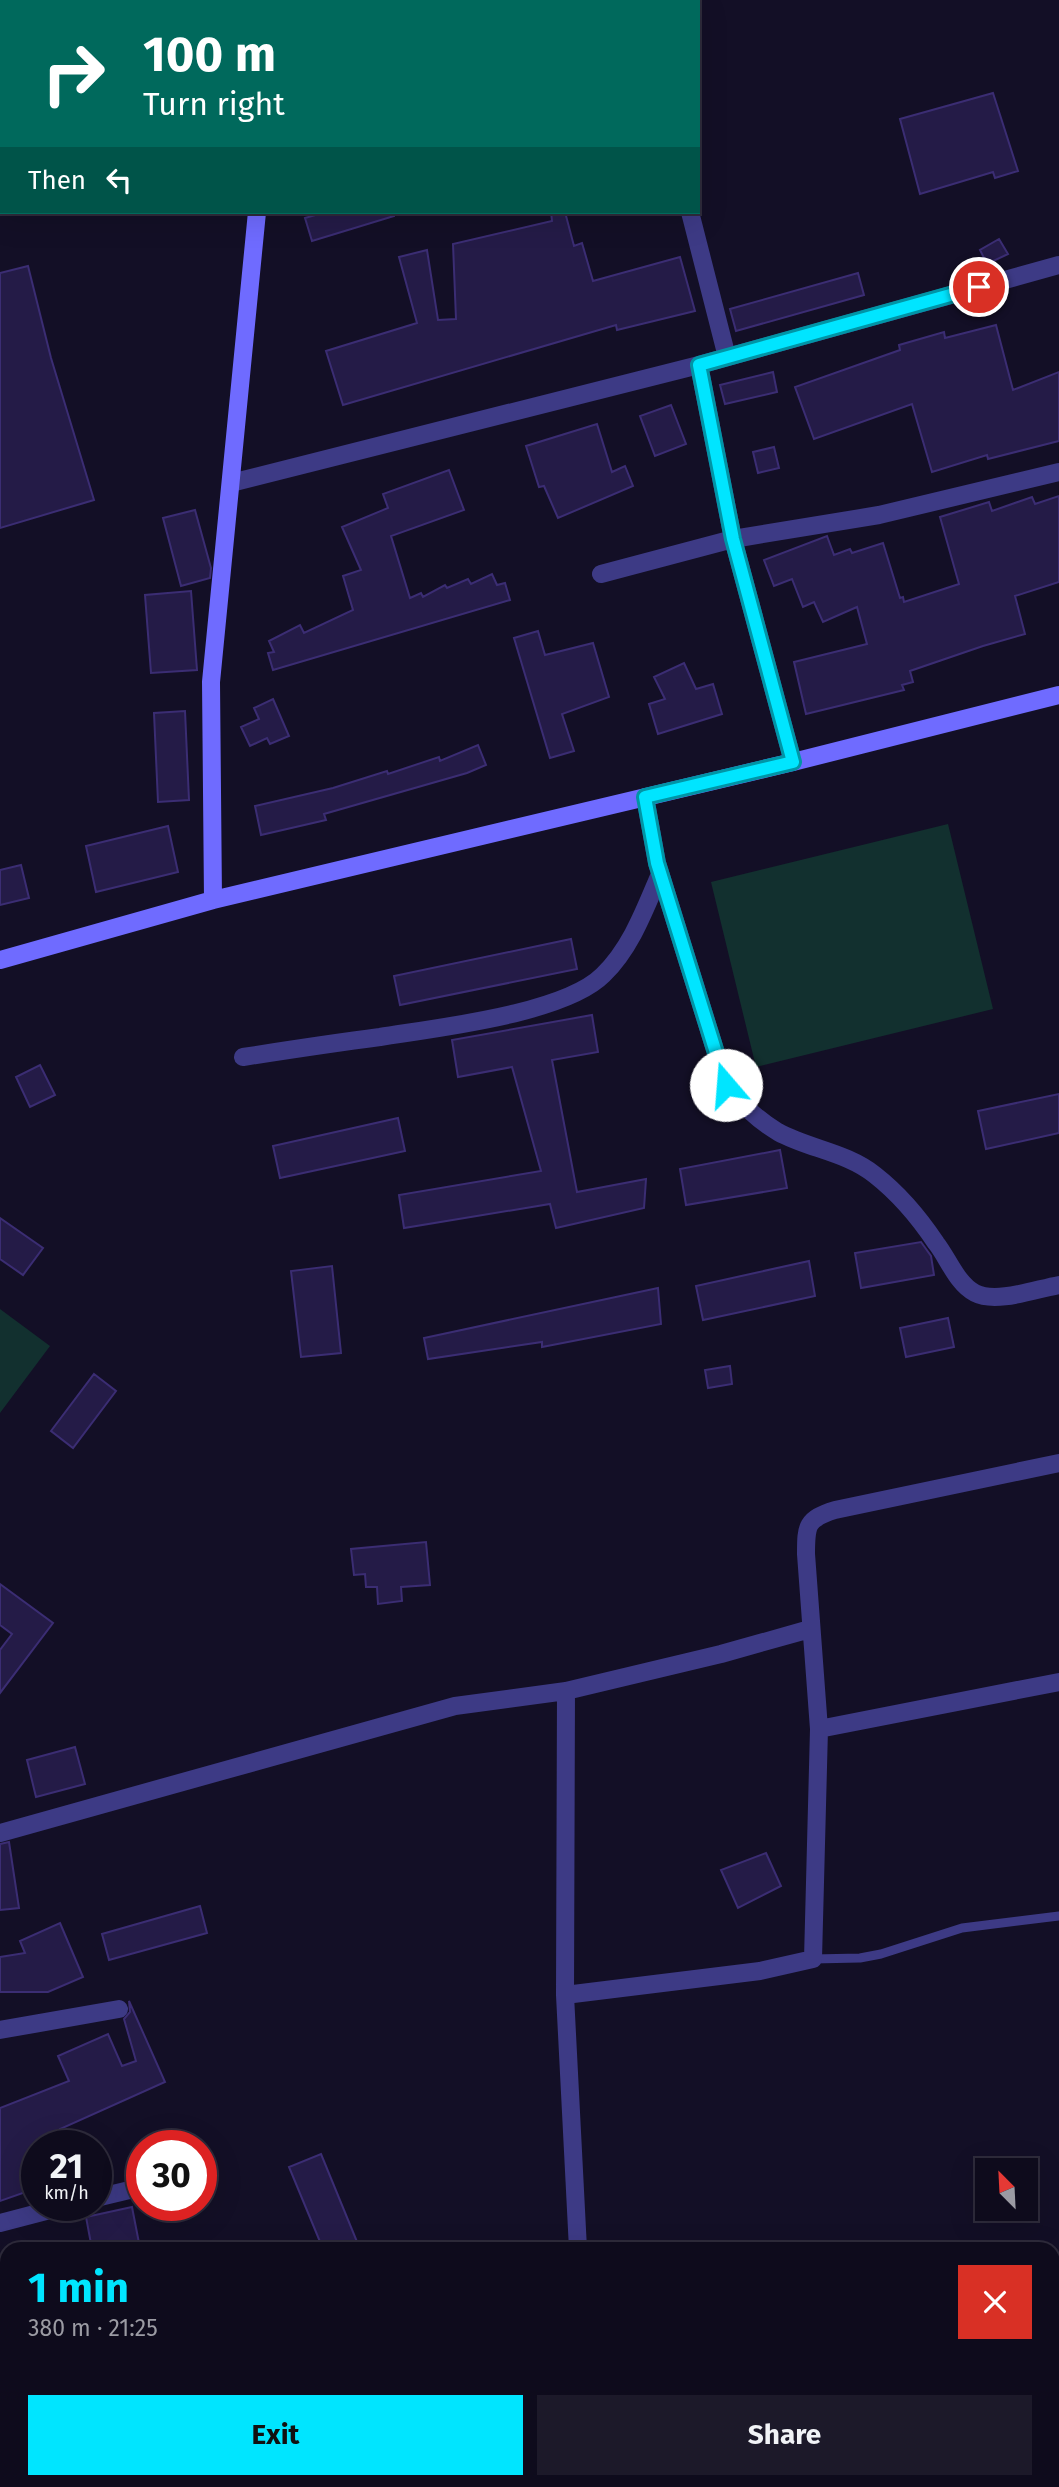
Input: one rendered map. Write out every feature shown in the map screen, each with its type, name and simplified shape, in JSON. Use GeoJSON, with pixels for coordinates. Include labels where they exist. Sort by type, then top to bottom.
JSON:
{"type":"FeatureCollection","features":[{"type":"Feature","properties":{"kind":"street"},"geometry":{"type":"LineString","coordinates":[[213,900],[211,682],[257,214]]}},
{"type":"Feature","properties":{"kind":"street"},"geometry":{"type":"LineString","coordinates":[[691,214],[727,357]]}},
{"type":"Feature","properties":{"kind":"street"},"geometry":{"type":"LineString","coordinates":[[231,484],[699,365],[1059,265]]}},
{"type":"Feature","properties":{"kind":"street"},"geometry":{"type":"LineString","coordinates":[[699,365],[733,539],[793,762]]}},
{"type":"Feature","properties":{"kind":"street"},"geometry":{"type":"LineString","coordinates":[[601,574],[733,539],[879,515],[1059,472]]}},
{"type":"Feature","properties":{"kind":"street"},"geometry":{"type":"LineString","coordinates":[[0,960],[213,900],[793,762],[1059,695]]}},
{"type":"Feature","properties":{"kind":"street"},"geometry":{"type":"LineString","coordinates":[[645,797],[660,874],[726,1085],[748,1112],[779,1133],[840,1154],[874,1174],[897,1194],[935,1240],[965,1287],[975,1293],[987,1298],[1059,1284]]}},
{"type":"Feature","properties":{"kind":"street"},"geometry":{"type":"LineString","coordinates":[[243,1057],[451,1026],[509,1014],[571,996],[602,976],[634,934],[660,874]]}},
{"type":"Feature","properties":{"kind":"street"},"geometry":{"type":"LineString","coordinates":[[565,1995],[760,1971],[813,1959],[819,1729],[810,1629],[806,1529],[811,1521],[835,1510],[1059,1463]]}},
{"type":"Feature","properties":{"kind":"street"},"geometry":{"type":"LineString","coordinates":[[0,1833],[455,1706],[566,1691],[721,1654],[810,1629]]}},
{"type":"Feature","properties":{"kind":"street"},"geometry":{"type":"LineString","coordinates":[[819,1729],[1059,1682]]}},
{"type":"Feature","properties":{"kind":"street"},"geometry":{"type":"LineString","coordinates":[[566,1691],[565,1995],[578,2242]]}},
{"type":"Feature","properties":{"kind":"street"},"geometry":{"type":"LineString","coordinates":[[0,2030],[120,2009]]}},
{"type":"Feature","properties":{"kind":"street"},"geometry":{"type":"LineString","coordinates":[[0,2222],[21,2217]]}},
{"type":"Feature","properties":{"kind":"lane"},"geometry":{"type":"LineString","coordinates":[[813,1959],[860,1958],[962,1928],[1059,1916]]}},
{"type":"Feature","properties":{"kind":"green space"},"geometry":{"type":"Polygon","coordinates":[[[948,824],[993,1009],[756,1067],[711,882],[948,824]]]}},
{"type":"Feature","properties":{"kind":"green space"},"geometry":{"type":"Polygon","coordinates":[[[0,1309],[50,1346],[0,1413],[0,1309]]]}},
{"type":"Feature","properties":{"kind":"building"},"geometry":{"type":"Polygon","coordinates":[[[993,93],[1018,171],[995,178],[993,172],[920,194],[900,119],[993,93]]]}},
{"type":"Feature","properties":{"kind":"building"},"geometry":{"type":"Polygon","coordinates":[[[319,214],[394,214],[312,241],[305,218],[319,214]]]}},
{"type":"Feature","properties":{"kind":"building"},"geometry":{"type":"Polygon","coordinates":[[[551,214],[566,214],[574,246],[582,243],[593,281],[680,257],[695,311],[617,330],[616,325],[343,405],[326,351],[417,323],[399,257],[427,250],[438,320],[456,319],[453,244],[552,221],[551,214]]]}},
{"type":"Feature","properties":{"kind":"building"},"geometry":{"type":"Polygon","coordinates":[[[999,239],[1008,254],[987,264],[980,250],[999,239]]]}},
{"type":"Feature","properties":{"kind":"building"},"geometry":{"type":"Polygon","coordinates":[[[28,266],[51,358],[94,500],[0,528],[0,273],[28,266]]]}},
{"type":"Feature","properties":{"kind":"building"},"geometry":{"type":"Polygon","coordinates":[[[858,273],[864,295],[736,331],[730,309],[858,273]]]}},
{"type":"Feature","properties":{"kind":"building"},"geometry":{"type":"Polygon","coordinates":[[[996,325],[1013,390],[1059,372],[1059,441],[988,459],[987,455],[932,472],[912,404],[814,439],[795,387],[900,350],[899,345],[944,332],[945,338],[996,325]]]}},
{"type":"Feature","properties":{"kind":"building"},"geometry":{"type":"Polygon","coordinates":[[[773,372],[777,392],[725,404],[720,385],[773,372]]]}},
{"type":"Feature","properties":{"kind":"building"},"geometry":{"type":"Polygon","coordinates":[[[671,405],[686,444],[655,456],[640,416],[671,405]]]}},
{"type":"Feature","properties":{"kind":"building"},"geometry":{"type":"Polygon","coordinates":[[[597,424],[612,472],[625,466],[633,486],[558,518],[544,486],[539,487],[526,446],[597,424]]]}},
{"type":"Feature","properties":{"kind":"building"},"geometry":{"type":"Polygon","coordinates":[[[774,447],[779,468],[758,473],[753,452],[774,447]]]}},
{"type":"Feature","properties":{"kind":"building"},"geometry":{"type":"Polygon","coordinates":[[[449,470],[464,510],[391,536],[410,598],[421,593],[423,597],[445,585],[447,588],[468,579],[471,584],[492,574],[497,585],[505,583],[510,600],[273,670],[268,653],[274,652],[269,641],[300,625],[304,633],[353,610],[343,576],[361,570],[342,527],[388,508],[383,494],[449,470]]]}},
{"type":"Feature","properties":{"kind":"building"},"geometry":{"type":"Polygon","coordinates":[[[1059,496],[1059,582],[1015,596],[1025,634],[910,671],[913,682],[902,685],[904,690],[806,714],[794,662],[867,644],[857,607],[823,622],[814,602],[803,607],[792,579],[774,586],[764,560],[827,536],[834,555],[850,549],[852,553],[883,543],[900,598],[903,597],[904,602],[959,584],[940,517],[989,502],[992,511],[1032,497],[1035,504],[1059,496]]]}},
{"type":"Feature","properties":{"kind":"building"},"geometry":{"type":"Polygon","coordinates":[[[195,510],[211,568],[210,578],[181,586],[163,518],[195,510]]]}},
{"type":"Feature","properties":{"kind":"building"},"geometry":{"type":"Polygon","coordinates":[[[191,591],[197,670],[151,673],[145,595],[191,591]]]}},
{"type":"Feature","properties":{"kind":"building"},"geometry":{"type":"Polygon","coordinates":[[[538,631],[545,655],[593,643],[609,697],[562,714],[574,751],[550,758],[514,638],[538,631]]]}},
{"type":"Feature","properties":{"kind":"building"},"geometry":{"type":"Polygon","coordinates":[[[684,663],[696,689],[713,684],[722,714],[658,734],[649,704],[665,699],[654,677],[684,663]]]}},
{"type":"Feature","properties":{"kind":"building"},"geometry":{"type":"Polygon","coordinates":[[[273,699],[289,736],[270,744],[267,738],[250,746],[241,727],[259,719],[254,708],[273,699]]]}},
{"type":"Feature","properties":{"kind":"building"},"geometry":{"type":"Polygon","coordinates":[[[185,711],[189,800],[158,802],[154,713],[185,711]]]}},
{"type":"Feature","properties":{"kind":"building"},"geometry":{"type":"Polygon","coordinates":[[[478,745],[486,765],[467,773],[324,814],[326,820],[261,835],[255,806],[333,788],[387,771],[388,774],[439,757],[440,761],[478,745]]]}},
{"type":"Feature","properties":{"kind":"building"},"geometry":{"type":"Polygon","coordinates":[[[168,826],[178,872],[96,892],[86,846],[168,826]]]}},
{"type":"Feature","properties":{"kind":"building"},"geometry":{"type":"Polygon","coordinates":[[[21,865],[29,898],[0,905],[0,870],[21,865]]]}},
{"type":"Feature","properties":{"kind":"building"},"geometry":{"type":"Polygon","coordinates":[[[571,939],[577,969],[400,1005],[394,976],[571,939]]]}},
{"type":"Feature","properties":{"kind":"building"},"geometry":{"type":"Polygon","coordinates":[[[592,1015],[598,1052],[552,1060],[577,1192],[646,1179],[644,1208],[556,1228],[550,1204],[404,1228],[399,1195],[541,1171],[512,1067],[458,1077],[452,1040],[592,1015]]]}},
{"type":"Feature","properties":{"kind":"building"},"geometry":{"type":"Polygon","coordinates":[[[40,1065],[55,1095],[30,1107],[16,1077],[40,1065]]]}},
{"type":"Feature","properties":{"kind":"building"},"geometry":{"type":"Polygon","coordinates":[[[1059,1094],[1059,1133],[986,1149],[978,1111],[1059,1094]]]}},
{"type":"Feature","properties":{"kind":"building"},"geometry":{"type":"Polygon","coordinates":[[[398,1118],[405,1151],[280,1178],[273,1146],[398,1118]]]}},
{"type":"Feature","properties":{"kind":"building"},"geometry":{"type":"Polygon","coordinates":[[[780,1150],[787,1188],[686,1205],[680,1169],[780,1150]]]}},
{"type":"Feature","properties":{"kind":"building"},"geometry":{"type":"Polygon","coordinates":[[[0,1218],[43,1248],[23,1275],[0,1259],[0,1218]]]}},
{"type":"Feature","properties":{"kind":"building"},"geometry":{"type":"Polygon","coordinates":[[[921,1242],[931,1256],[934,1275],[861,1288],[855,1253],[921,1242]]]}},
{"type":"Feature","properties":{"kind":"building"},"geometry":{"type":"Polygon","coordinates":[[[809,1261],[815,1296],[703,1320],[696,1286],[809,1261]]]}},
{"type":"Feature","properties":{"kind":"building"},"geometry":{"type":"Polygon","coordinates":[[[332,1266],[341,1353],[301,1357],[291,1271],[332,1266]]]}},
{"type":"Feature","properties":{"kind":"building"},"geometry":{"type":"Polygon","coordinates":[[[658,1288],[661,1324],[542,1347],[542,1342],[428,1359],[424,1338],[658,1288]]]}},
{"type":"Feature","properties":{"kind":"building"},"geometry":{"type":"Polygon","coordinates":[[[948,1318],[954,1347],[906,1357],[900,1328],[948,1318]]]}},
{"type":"Feature","properties":{"kind":"building"},"geometry":{"type":"Polygon","coordinates":[[[730,1366],[732,1384],[708,1388],[705,1370],[730,1366]]]}},
{"type":"Feature","properties":{"kind":"building"},"geometry":{"type":"Polygon","coordinates":[[[94,1374],[116,1391],[73,1448],[51,1431],[94,1374]]]}},
{"type":"Feature","properties":{"kind":"building"},"geometry":{"type":"Polygon","coordinates":[[[426,1542],[430,1585],[401,1587],[402,1601],[378,1604],[377,1587],[366,1587],[365,1574],[354,1575],[351,1549],[426,1542]]]}},
{"type":"Feature","properties":{"kind":"building"},"geometry":{"type":"Polygon","coordinates":[[[0,1584],[53,1623],[0,1693],[0,1650],[12,1634],[0,1625],[0,1584]]]}},
{"type":"Feature","properties":{"kind":"building"},"geometry":{"type":"Polygon","coordinates":[[[75,1747],[85,1784],[36,1797],[27,1760],[75,1747]]]}},
{"type":"Feature","properties":{"kind":"building"},"geometry":{"type":"Polygon","coordinates":[[[9,1842],[19,1908],[0,1910],[0,1844],[9,1842]]]}},
{"type":"Feature","properties":{"kind":"building"},"geometry":{"type":"Polygon","coordinates":[[[766,1853],[781,1886],[738,1908],[721,1870],[766,1853]]]}},
{"type":"Feature","properties":{"kind":"building"},"geometry":{"type":"Polygon","coordinates":[[[200,1906],[207,1933],[109,1960],[102,1934],[200,1906]]]}},
{"type":"Feature","properties":{"kind":"building"},"geometry":{"type":"Polygon","coordinates":[[[60,1923],[83,1977],[48,1992],[0,1992],[0,1957],[25,1953],[20,1941],[60,1923]]]}},
{"type":"Feature","properties":{"kind":"building"},"geometry":{"type":"Polygon","coordinates":[[[129,2001],[165,2082],[60,2130],[21,2130],[21,2194],[0,2201],[0,2108],[69,2081],[58,2056],[108,2034],[122,2066],[136,2061],[124,2019],[130,2012],[129,2001]]]}},
{"type":"Feature","properties":{"kind":"building"},"geometry":{"type":"Polygon","coordinates":[[[321,2154],[357,2242],[320,2242],[289,2167],[321,2154]]]}},
{"type":"Feature","properties":{"kind":"building"},"geometry":{"type":"Polygon","coordinates":[[[126,2208],[126,2221],[135,2221],[139,2242],[91,2242],[87,2221],[112,2221],[112,2211],[126,2208]]]}},
{"type":"Feature","properties":{"kind":"route"},"geometry":{"type":"LineString","coordinates":[[726,1085],[657,863],[645,797],[793,762],[733,539],[699,365],[979,287]]}}]}
